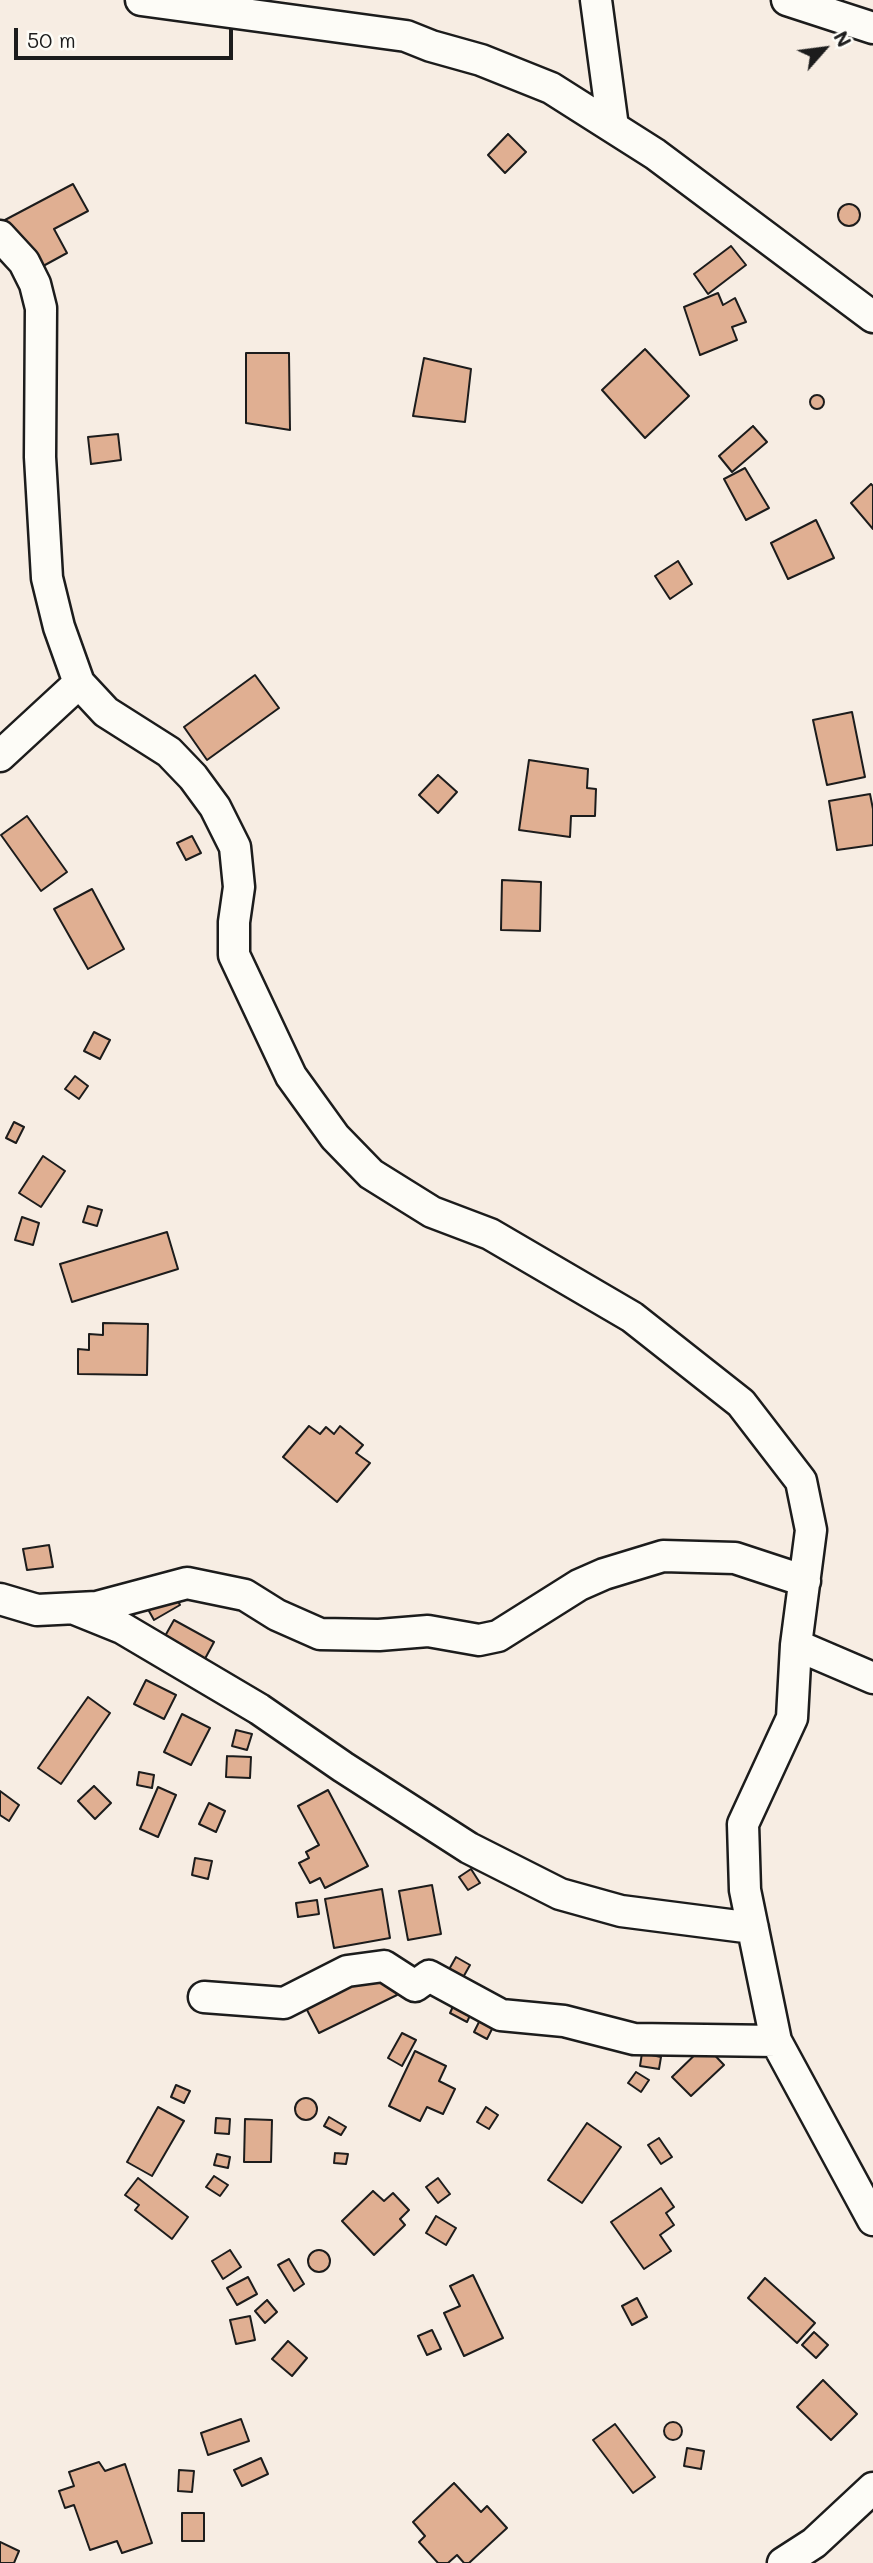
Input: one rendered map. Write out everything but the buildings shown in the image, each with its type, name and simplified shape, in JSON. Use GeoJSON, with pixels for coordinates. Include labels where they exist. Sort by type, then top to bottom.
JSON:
{"type":"FeatureCollection","features":[{"type":"Feature","properties":{"kind":"street"},"geometry":{"type":"LineString","coordinates":[[141,0],[406,36],[481,60],[551,88],[655,154],[873,317]]}},
{"type":"Feature","properties":{"kind":"street"},"geometry":{"type":"LineString","coordinates":[[596,0],[613,127]]}},
{"type":"Feature","properties":{"kind":"street"},"geometry":{"type":"LineString","coordinates":[[787,0],[873,28]]}},
{"type":"Feature","properties":{"kind":"street"},"geometry":{"type":"LineString","coordinates":[[0,236],[24,262],[41,309],[40,457],[47,578],[59,627],[79,683],[106,712],[169,752],[193,776],[215,807],[235,846],[239,887],[234,922],[234,955],[291,1076],[335,1137],[372,1174],[432,1212],[490,1234],[632,1317],[741,1403],[801,1481],[811,1530],[796,1645],[792,1718],[743,1824],[745,1890],[776,2042],[873,2220]]}},
{"type":"Feature","properties":{"kind":"street"},"geometry":{"type":"LineString","coordinates":[[0,755],[79,683]]}},
{"type":"Feature","properties":{"kind":"street"},"geometry":{"type":"LineString","coordinates":[[0,1599],[37,1610],[75,1609],[97,1607],[187,1583],[245,1595],[277,1615],[320,1633],[428,1631],[479,1640],[498,1636],[579,1585],[604,1574],[663,1556],[735,1558],[805,1581]]}},
{"type":"Feature","properties":{"kind":"street"},"geometry":{"type":"LineString","coordinates":[[75,1609],[133,1635],[259,1709],[469,1848],[560,1894],[621,1911],[753,1928]]}},
{"type":"Feature","properties":{"kind":"street"},"geometry":{"type":"LineString","coordinates":[[796,1645],[873,1678]]}},
{"type":"Feature","properties":{"kind":"street"},"geometry":{"type":"LineString","coordinates":[[204,1997],[284,2003],[347,1971],[384,1966],[415,1986],[429,1976],[501,2015],[564,2021],[634,2039],[776,2042]]}},
{"type":"Feature","properties":{"kind":"street"},"geometry":{"type":"LineString","coordinates":[[783,2563],[814,2543],[873,2488]]}}]}
